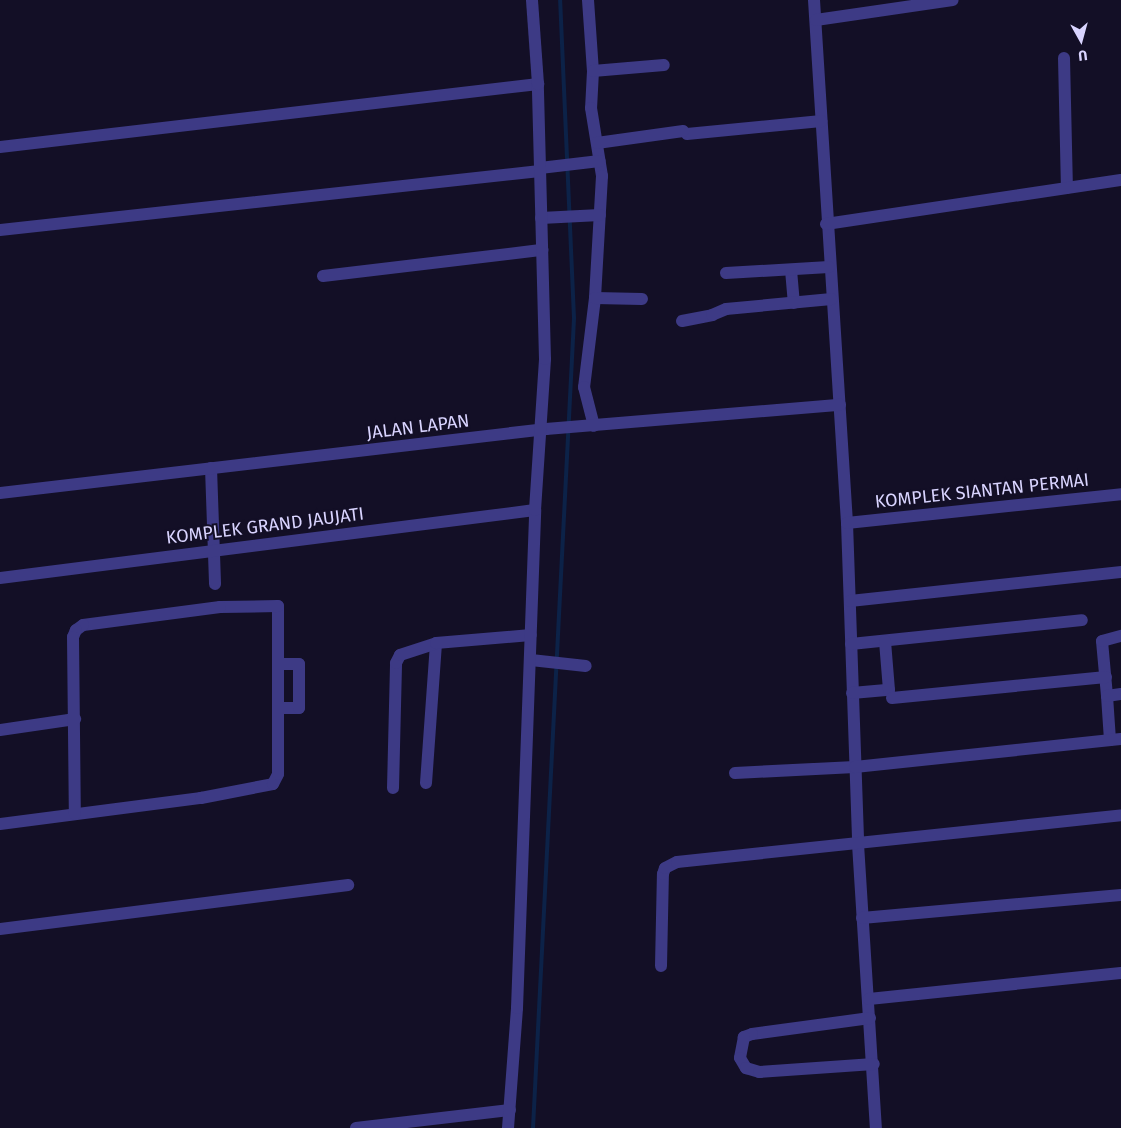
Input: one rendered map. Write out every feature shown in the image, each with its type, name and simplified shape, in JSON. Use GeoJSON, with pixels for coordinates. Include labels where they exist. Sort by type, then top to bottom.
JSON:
{"type":"FeatureCollection","features":[{"type":"Feature","properties":{"kind":"street"},"geometry":{"type":"LineString","coordinates":[[508,1128],[531,660],[535,510],[543,430],[545,359],[538,84],[532,0]]}},
{"type":"Feature","properties":{"kind":"street"},"geometry":{"type":"LineString","coordinates":[[588,0],[593,71],[591,108],[597,143],[595,162],[595,298],[584,387],[588,427]]}},
{"type":"Feature","properties":{"kind":"street"},"geometry":{"type":"LineString","coordinates":[[814,0],[826,224],[847,523],[858,844],[874,1064],[876,1128]]}},
{"type":"Feature","properties":{"kind":"street"},"geometry":{"type":"LineString","coordinates":[[816,20],[949,0]]}},
{"type":"Feature","properties":{"kind":"street"},"geometry":{"type":"LineString","coordinates":[[1064,58],[1067,188]]}},
{"type":"Feature","properties":{"kind":"street"},"geometry":{"type":"LineString","coordinates":[[593,71],[664,65]]}},
{"type":"Feature","properties":{"kind":"street"},"geometry":{"type":"LineString","coordinates":[[0,148],[538,84]]}},
{"type":"Feature","properties":{"kind":"street"},"geometry":{"type":"LineString","coordinates":[[597,143],[821,121]]}},
{"type":"Feature","properties":{"kind":"street"},"geometry":{"type":"LineString","coordinates":[[0,230],[595,162]]}},
{"type":"Feature","properties":{"kind":"street"},"geometry":{"type":"LineString","coordinates":[[826,224],[1121,180]]}},
{"type":"Feature","properties":{"kind":"street"},"geometry":{"type":"LineString","coordinates":[[541,218],[596,214]]}},
{"type":"Feature","properties":{"kind":"street"},"geometry":{"type":"LineString","coordinates":[[323,276],[542,250]]}},
{"type":"Feature","properties":{"kind":"street"},"geometry":{"type":"LineString","coordinates":[[726,273],[829,267]]}},
{"type":"Feature","properties":{"kind":"street"},"geometry":{"type":"LineString","coordinates":[[791,270],[794,303]]}},
{"type":"Feature","properties":{"kind":"street"},"geometry":{"type":"LineString","coordinates":[[595,298],[642,299]]}},
{"type":"Feature","properties":{"kind":"street"},"geometry":{"type":"LineString","coordinates":[[682,321],[712,315],[726,309],[832,299]]}},
{"type":"Feature","properties":{"kind":"street","name":"JALAN LAPAN"},"geometry":{"type":"LineString","coordinates":[[0,493],[543,430],[840,405]]}},
{"type":"Feature","properties":{"kind":"street"},"geometry":{"type":"LineString","coordinates":[[210,468],[212,550],[215,584]]}},
{"type":"Feature","properties":{"kind":"street","name":"KOMPLEK SIANTAN PERMAI"},"geometry":{"type":"LineString","coordinates":[[847,523],[1121,494]]}},
{"type":"Feature","properties":{"kind":"street","name":"KOMPLEK GRAND JAUJATI"},"geometry":{"type":"LineString","coordinates":[[0,578],[535,510]]}},
{"type":"Feature","properties":{"kind":"street"},"geometry":{"type":"LineString","coordinates":[[850,601],[1121,572]]}},
{"type":"Feature","properties":{"kind":"street"},"geometry":{"type":"LineString","coordinates":[[0,824],[201,798],[273,784],[278,774],[280,608],[274,604],[220,607],[83,625],[73,636],[75,814]]}},
{"type":"Feature","properties":{"kind":"street"},"geometry":{"type":"LineString","coordinates":[[851,644],[1082,620]]}},
{"type":"Feature","properties":{"kind":"street"},"geometry":{"type":"LineString","coordinates":[[393,788],[396,663],[400,655],[436,643],[531,634]]}},
{"type":"Feature","properties":{"kind":"street"},"geometry":{"type":"LineString","coordinates":[[735,773],[855,767],[1116,740],[1108,696],[1102,641],[1121,636]]}},
{"type":"Feature","properties":{"kind":"street"},"geometry":{"type":"LineString","coordinates":[[852,693],[889,690],[885,641]]}},
{"type":"Feature","properties":{"kind":"street"},"geometry":{"type":"LineString","coordinates":[[426,783],[436,643]]}},
{"type":"Feature","properties":{"kind":"street"},"geometry":{"type":"LineString","coordinates":[[531,660],[545,660],[586,666]]}},
{"type":"Feature","properties":{"kind":"street"},"geometry":{"type":"LineString","coordinates":[[279,664],[299,664],[299,699],[298,708],[279,708]]}},
{"type":"Feature","properties":{"kind":"street"},"geometry":{"type":"LineString","coordinates":[[892,698],[1106,678]]}},
{"type":"Feature","properties":{"kind":"street"},"geometry":{"type":"LineString","coordinates":[[1108,696],[1121,694]]}},
{"type":"Feature","properties":{"kind":"street"},"geometry":{"type":"LineString","coordinates":[[0,730],[75,719]]}},
{"type":"Feature","properties":{"kind":"street"},"geometry":{"type":"LineString","coordinates":[[661,966],[663,874],[670,865],[1121,815]]}},
{"type":"Feature","properties":{"kind":"street"},"geometry":{"type":"LineString","coordinates":[[0,929],[348,885]]}},
{"type":"Feature","properties":{"kind":"street"},"geometry":{"type":"LineString","coordinates":[[862,918],[1121,895]]}},
{"type":"Feature","properties":{"kind":"street"},"geometry":{"type":"LineString","coordinates":[[869,999],[1121,973]]}},
{"type":"Feature","properties":{"kind":"street"},"geometry":{"type":"LineString","coordinates":[[870,1018],[752,1034],[744,1037],[740,1058],[746,1068],[759,1072],[874,1064]]}},
{"type":"Feature","properties":{"kind":"street"},"geometry":{"type":"LineString","coordinates":[[356,1128],[510,1110]]}},
{"type":"Feature","properties":{"kind":"waterway"},"geometry":{"type":"LineString","coordinates":[[533,1128],[574,318],[560,0]]}}]}
